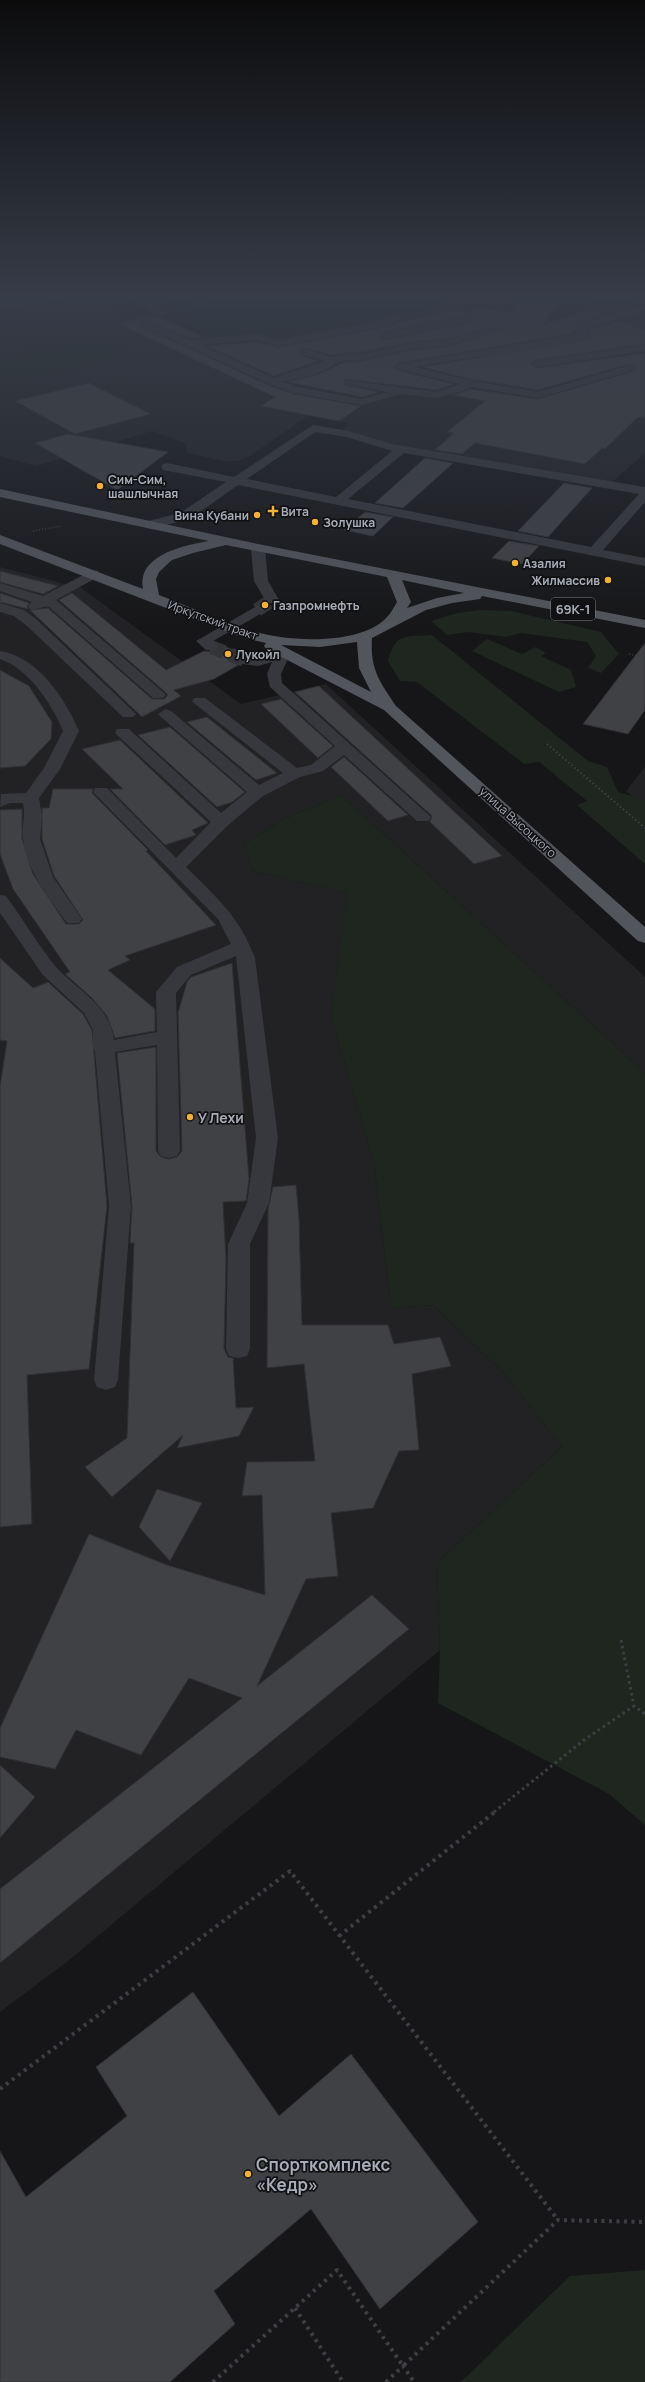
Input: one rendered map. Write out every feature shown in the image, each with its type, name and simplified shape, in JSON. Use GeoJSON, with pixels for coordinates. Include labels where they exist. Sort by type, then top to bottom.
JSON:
{"type":"FeatureCollection","features":[{"type":"Feature","properties":{"kind":"main road","name":"Иркутский тракт"},"geometry":{"type":"LineString","coordinates":[[0,493],[258,548],[392,573],[645,624]]}},
{"type":"Feature","properties":{"kind":"main road","name":"Иркутский тракт"},"geometry":{"type":"LineString","coordinates":[[0,539],[249,635],[276,642],[301,644],[327,643],[365,636],[391,621],[435,602],[460,597],[501,595]]}},
{"type":"Feature","properties":{"kind":"main road"},"geometry":{"type":"LineString","coordinates":[[152,597],[148,579],[156,565],[176,554],[203,546],[234,543]]}},
{"type":"Feature","properties":{"kind":"main road"},"geometry":{"type":"LineString","coordinates":[[391,621],[404,602],[392,573]]}},
{"type":"Feature","properties":{"kind":"main road","name":"улица Высоцкого"},"geometry":{"type":"LineString","coordinates":[[249,635],[391,709]]}},
{"type":"Feature","properties":{"kind":"main road","name":"улица Высоцкого"},"geometry":{"type":"LineString","coordinates":[[365,636],[363,654],[366,675],[391,709],[645,937]]}},
{"type":"Feature","properties":{"kind":"lane"},"geometry":{"type":"LineString","coordinates":[[149,525],[185,516],[313,428],[350,434],[402,449],[645,491]]}},
{"type":"Feature","properties":{"kind":"lane"},"geometry":{"type":"LineString","coordinates":[[338,501],[402,449]]}},
{"type":"Feature","properties":{"kind":"lane"},"geometry":{"type":"LineString","coordinates":[[167,467],[645,562]]}},
{"type":"Feature","properties":{"kind":"lane"},"geometry":{"type":"LineString","coordinates":[[594,552],[645,494]]}},
{"type":"Feature","properties":{"kind":"lane"},"geometry":{"type":"LineString","coordinates":[[258,548],[261,581],[272,600]]}},
{"type":"Feature","properties":{"kind":"lane"},"geometry":{"type":"LineString","coordinates":[[0,622],[19,612],[47,601],[92,574]]}},
{"type":"Feature","properties":{"kind":"lane"},"geometry":{"type":"LineString","coordinates":[[0,587],[54,604],[158,695]]}},
{"type":"Feature","properties":{"kind":"lane"},"geometry":{"type":"LineString","coordinates":[[0,607],[19,612],[128,714]]}},
{"type":"Feature","properties":{"kind":"lane"},"geometry":{"type":"LineString","coordinates":[[211,647],[203,641],[257,610]]}},
{"type":"Feature","properties":{"kind":"lane"},"geometry":{"type":"LineString","coordinates":[[247,661],[258,662],[284,652]]}},
{"type":"Feature","properties":{"kind":"lane"},"geometry":{"type":"LineString","coordinates":[[284,652],[274,674],[275,684],[423,817]]}},
{"type":"Feature","properties":{"kind":"lane"},"geometry":{"type":"LineString","coordinates":[[0,655],[9,656],[44,682],[62,708],[71,731],[52,769],[31,798],[34,816],[31,839],[44,877],[73,919]]}},
{"type":"Feature","properties":{"kind":"lane"},"geometry":{"type":"LineString","coordinates":[[200,701],[294,774]]}},
{"type":"Feature","properties":{"kind":"lane"},"geometry":{"type":"LineString","coordinates":[[166,714],[257,792]]}},
{"type":"Feature","properties":{"kind":"lane"},"geometry":{"type":"LineString","coordinates":[[123,732],[221,822]]}},
{"type":"Feature","properties":{"kind":"lane"},"geometry":{"type":"LineString","coordinates":[[177,867],[221,822],[257,792],[294,774],[316,768],[345,746]]}},
{"type":"Feature","properties":{"kind":"lane"},"geometry":{"type":"LineString","coordinates":[[101,792],[225,916],[243,946],[246,958],[267,1138],[258,1203],[239,1244],[238,1349]]}},
{"type":"Feature","properties":{"kind":"lane"},"geometry":{"type":"LineString","coordinates":[[0,802],[8,798],[31,798]]}},
{"type":"Feature","properties":{"kind":"lane"},"geometry":{"type":"LineString","coordinates":[[0,900],[50,971],[92,1010],[103,1030],[103,1048],[120,1206],[106,1380]]}},
{"type":"Feature","properties":{"kind":"lane"},"geometry":{"type":"LineString","coordinates":[[169,1151],[166,992],[184,971],[243,946]]}},
{"type":"Feature","properties":{"kind":"lane"},"geometry":{"type":"LineString","coordinates":[[103,1048],[166,1037]]}},
{"type":"Feature","properties":{"kind":"path"},"geometry":{"type":"LineString","coordinates":[[30,532],[69,524]]}},
{"type":"Feature","properties":{"kind":"path"},"geometry":{"type":"LineString","coordinates":[[629,654],[645,658]]}},
{"type":"Feature","properties":{"kind":"path"},"geometry":{"type":"LineString","coordinates":[[547,744],[645,828]]}},
{"type":"Feature","properties":{"kind":"path"},"geometry":{"type":"LineString","coordinates":[[621,1640],[634,1706],[645,1714]]}},
{"type":"Feature","properties":{"kind":"path"},"geometry":{"type":"LineString","coordinates":[[339,1936],[465,1834],[524,1790],[584,1740],[634,1706]]}},
{"type":"Feature","properties":{"kind":"path"},"geometry":{"type":"LineString","coordinates":[[0,2089],[290,1871],[558,2220]]}},
{"type":"Feature","properties":{"kind":"path"},"geometry":{"type":"LineString","coordinates":[[386,2382],[558,2220],[645,2222]]}},
{"type":"Feature","properties":{"kind":"path"},"geometry":{"type":"LineString","coordinates":[[213,2382],[338,2270],[414,2382]]}},
{"type":"Feature","properties":{"kind":"path"},"geometry":{"type":"LineString","coordinates":[[295,2308],[343,2382]]}},
{"type":"Feature","properties":{"kind":"shaded area"},"geometry":{"type":"Polygon","coordinates":[[[0,406],[645,406],[645,453],[612,482],[409,448],[342,431],[349,423],[309,415],[250,456],[237,461],[223,461],[188,453],[185,443],[152,431],[36,466],[0,456],[0,406]]]}},
{"type":"Feature","properties":{"kind":"shaded area"},"geometry":{"type":"Polygon","coordinates":[[[0,567],[81,588],[241,704],[326,684],[645,977],[645,1073],[341,795],[284,819],[244,844],[253,871],[348,893],[331,1017],[374,1163],[391,1308],[433,1305],[502,1371],[562,1447],[437,1563],[440,1650],[68,1961],[0,2012],[0,567]]]}},
{"type":"Feature","properties":{"kind":"shaded area"},"geometry":{"type":"Polygon","coordinates":[[[481,610],[511,611],[601,632],[619,654],[601,673],[588,668],[596,656],[587,642],[521,633],[506,637],[469,632],[447,635],[431,621],[457,613],[481,610]]]}},
{"type":"Feature","properties":{"kind":"shaded area"},"geometry":{"type":"Polygon","coordinates":[[[432,635],[588,761],[607,767],[618,792],[645,800],[645,864],[577,805],[587,801],[539,762],[524,764],[417,682],[400,681],[388,661],[394,645],[398,641],[408,636],[432,635]]]}},
{"type":"Feature","properties":{"kind":"shaded area"},"geometry":{"type":"Polygon","coordinates":[[[487,639],[522,654],[535,647],[546,653],[541,656],[571,670],[576,687],[559,692],[472,651],[487,639]]]}},
{"type":"Feature","properties":{"kind":"shaded area"},"geometry":{"type":"Polygon","coordinates":[[[645,767],[645,807],[626,791],[645,767]]]}},
{"type":"Feature","properties":{"kind":"shaded area"},"geometry":{"type":"Polygon","coordinates":[[[341,795],[645,1073],[645,1825],[609,1794],[438,1703],[440,1650],[437,1563],[562,1447],[502,1371],[433,1305],[391,1308],[374,1163],[331,1017],[347,893],[253,871],[244,844],[284,819],[341,795]]]}},
{"type":"Feature","properties":{"kind":"shaded area"},"geometry":{"type":"Polygon","coordinates":[[[645,2270],[645,2382],[461,2382],[570,2276],[645,2270]]]}},
{"type":"Feature","properties":{"kind":"building"},"geometry":{"type":"Polygon","coordinates":[[[24,406],[135,406],[151,414],[75,434],[24,406]]]}},
{"type":"Feature","properties":{"kind":"building"},"geometry":{"type":"Polygon","coordinates":[[[262,406],[361,406],[339,421],[262,406]]]}},
{"type":"Feature","properties":{"kind":"building"},"geometry":{"type":"Polygon","coordinates":[[[479,406],[645,406],[645,418],[638,417],[605,449],[602,448],[585,464],[475,443],[462,454],[435,450],[454,433],[447,432],[479,406]]]}},
{"type":"Feature","properties":{"kind":"building"},"geometry":{"type":"Polygon","coordinates":[[[68,434],[168,452],[117,490],[35,443],[68,434]]]}},
{"type":"Feature","properties":{"kind":"building"},"geometry":{"type":"Polygon","coordinates":[[[425,458],[453,463],[403,508],[375,503],[425,458]]]}},
{"type":"Feature","properties":{"kind":"building"},"geometry":{"type":"Polygon","coordinates":[[[564,483],[592,488],[548,537],[518,531],[564,483]]]}},
{"type":"Feature","properties":{"kind":"building"},"geometry":{"type":"Polygon","coordinates":[[[365,512],[393,517],[373,536],[344,530],[365,512]]]}},
{"type":"Feature","properties":{"kind":"building"},"geometry":{"type":"Polygon","coordinates":[[[509,541],[539,546],[522,564],[492,558],[509,541]]]}},
{"type":"Feature","properties":{"kind":"building"},"geometry":{"type":"Polygon","coordinates":[[[0,571],[58,586],[43,594],[0,582],[0,571]]]}},
{"type":"Feature","properties":{"kind":"building"},"geometry":{"type":"Polygon","coordinates":[[[0,593],[29,603],[27,606],[28,609],[0,602],[0,593]]]}},
{"type":"Feature","properties":{"kind":"building"},"geometry":{"type":"Polygon","coordinates":[[[72,593],[166,670],[204,651],[216,652],[220,647],[218,644],[249,656],[241,657],[239,660],[240,664],[214,679],[174,690],[181,696],[142,717],[30,610],[48,608],[152,699],[164,699],[168,695],[164,691],[59,600],[72,593]]]}},
{"type":"Feature","properties":{"kind":"building"},"geometry":{"type":"Polygon","coordinates":[[[645,643],[645,710],[628,734],[583,724],[645,643]]]}},
{"type":"Feature","properties":{"kind":"building"},"geometry":{"type":"Polygon","coordinates":[[[0,670],[29,686],[52,722],[51,739],[25,766],[0,768],[0,670]]]}},
{"type":"Feature","properties":{"kind":"building"},"geometry":{"type":"Polygon","coordinates":[[[319,686],[502,856],[474,864],[430,822],[432,816],[295,692],[319,686]]]}},
{"type":"Feature","properties":{"kind":"building"},"geometry":{"type":"Polygon","coordinates":[[[281,699],[333,746],[318,758],[261,704],[281,699]]]}},
{"type":"Feature","properties":{"kind":"building"},"geometry":{"type":"Polygon","coordinates":[[[207,717],[277,773],[256,780],[187,722],[207,717]]]}},
{"type":"Feature","properties":{"kind":"building"},"geometry":{"type":"Polygon","coordinates":[[[170,727],[245,792],[232,802],[217,807],[138,735],[170,727]]]}},
{"type":"Feature","properties":{"kind":"building"},"geometry":{"type":"Polygon","coordinates":[[[120,740],[208,823],[192,830],[196,835],[165,845],[110,789],[123,789],[82,749],[120,740]]]}},
{"type":"Feature","properties":{"kind":"building"},"geometry":{"type":"Polygon","coordinates":[[[344,757],[408,815],[388,821],[331,767],[344,757]]]}},
{"type":"Feature","properties":{"kind":"building"},"geometry":{"type":"Polygon","coordinates":[[[53,789],[93,789],[92,793],[148,850],[146,851],[216,925],[125,956],[130,960],[108,970],[155,1009],[155,1031],[115,1038],[107,1016],[92,998],[65,974],[70,972],[13,889],[0,854],[0,810],[22,809],[22,839],[33,874],[66,924],[79,924],[83,920],[54,876],[42,839],[42,808],[49,808],[53,789]]]}},
{"type":"Feature","properties":{"kind":"building"},"geometry":{"type":"Polygon","coordinates":[[[0,958],[33,988],[48,982],[83,1014],[92,1030],[107,1206],[89,1369],[27,1375],[32,1524],[0,1527],[0,1086],[7,1041],[0,1040],[0,958]]]}},
{"type":"Feature","properties":{"kind":"building"},"geometry":{"type":"Polygon","coordinates":[[[232,963],[249,1179],[246,1201],[223,1202],[226,1260],[224,1349],[228,1357],[233,1358],[236,1408],[254,1407],[239,1436],[177,1448],[183,1435],[112,1497],[85,1467],[127,1438],[134,1243],[130,1243],[132,1206],[117,1053],[156,1047],[156,1151],[161,1157],[169,1159],[177,1157],[182,1151],[178,1013],[187,982],[191,977],[232,963]]]}},
{"type":"Feature","properties":{"kind":"building"},"geometry":{"type":"Polygon","coordinates":[[[296,1185],[299,1219],[302,1325],[388,1325],[394,1344],[440,1337],[451,1366],[412,1374],[419,1450],[399,1451],[373,1508],[331,1513],[338,1576],[306,1579],[257,1686],[372,1595],[409,1629],[0,1963],[0,1889],[242,1698],[189,1678],[141,1755],[76,1730],[55,1769],[0,1757],[0,1728],[89,1534],[167,1565],[265,1595],[262,1495],[242,1496],[247,1462],[315,1461],[304,1364],[267,1368],[268,1209],[273,1187],[296,1185]]]}},
{"type":"Feature","properties":{"kind":"building"},"geometry":{"type":"Polygon","coordinates":[[[157,1489],[202,1503],[170,1561],[139,1527],[157,1489]]]}},
{"type":"Feature","properties":{"kind":"building"},"geometry":{"type":"Polygon","coordinates":[[[0,1765],[35,1797],[0,1838],[0,1765]]]}},
{"type":"Feature","properties":{"kind":"building","name":"Спорткомплекс «Кедр»"},"geometry":{"type":"Polygon","coordinates":[[[193,1992],[279,2116],[351,2054],[478,2222],[380,2309],[311,2209],[214,2291],[235,2324],[170,2382],[0,2382],[0,2151],[26,2197],[127,2116],[96,2067],[193,1992]]]}},
{"type":"Feature","properties":{"kind":"tunnel"},"geometry":{"type":"LineString","coordinates":[[257,610],[272,600]]}},
{"type":"Feature","properties":{"kind":"tunnel"},"geometry":{"type":"LineString","coordinates":[[211,647],[247,661]]}},
{"type":"Feature","properties":{"kind":"place","name":"Сим-Сим, шашлычная"},"geometry":{"type":"Point","coordinates":[100,486]}},
{"type":"Feature","properties":{"kind":"place","name":"Вита"},"geometry":{"type":"Point","coordinates":[273,511]}},
{"type":"Feature","properties":{"kind":"place","name":"Вина Кубани"},"geometry":{"type":"Point","coordinates":[257,515]}},
{"type":"Feature","properties":{"kind":"place","name":"Золушка"},"geometry":{"type":"Point","coordinates":[315,522]}},
{"type":"Feature","properties":{"kind":"place","name":"Азалия"},"geometry":{"type":"Point","coordinates":[515,563]}},
{"type":"Feature","properties":{"kind":"place","name":"Жилмассив"},"geometry":{"type":"Point","coordinates":[608,580]}},
{"type":"Feature","properties":{"kind":"place","name":"Газпромнефть"},"geometry":{"type":"Point","coordinates":[265,605]}},
{"type":"Feature","properties":{"kind":"place","name":"Лукойл"},"geometry":{"type":"Point","coordinates":[228,654]}},
{"type":"Feature","properties":{"kind":"place","name":"У Лехи"},"geometry":{"type":"Point","coordinates":[190,1117]}},
{"type":"Feature","properties":{"kind":"place","name":"Спорткомплекс «Кедр»"},"geometry":{"type":"Point","coordinates":[248,2174]}}]}
